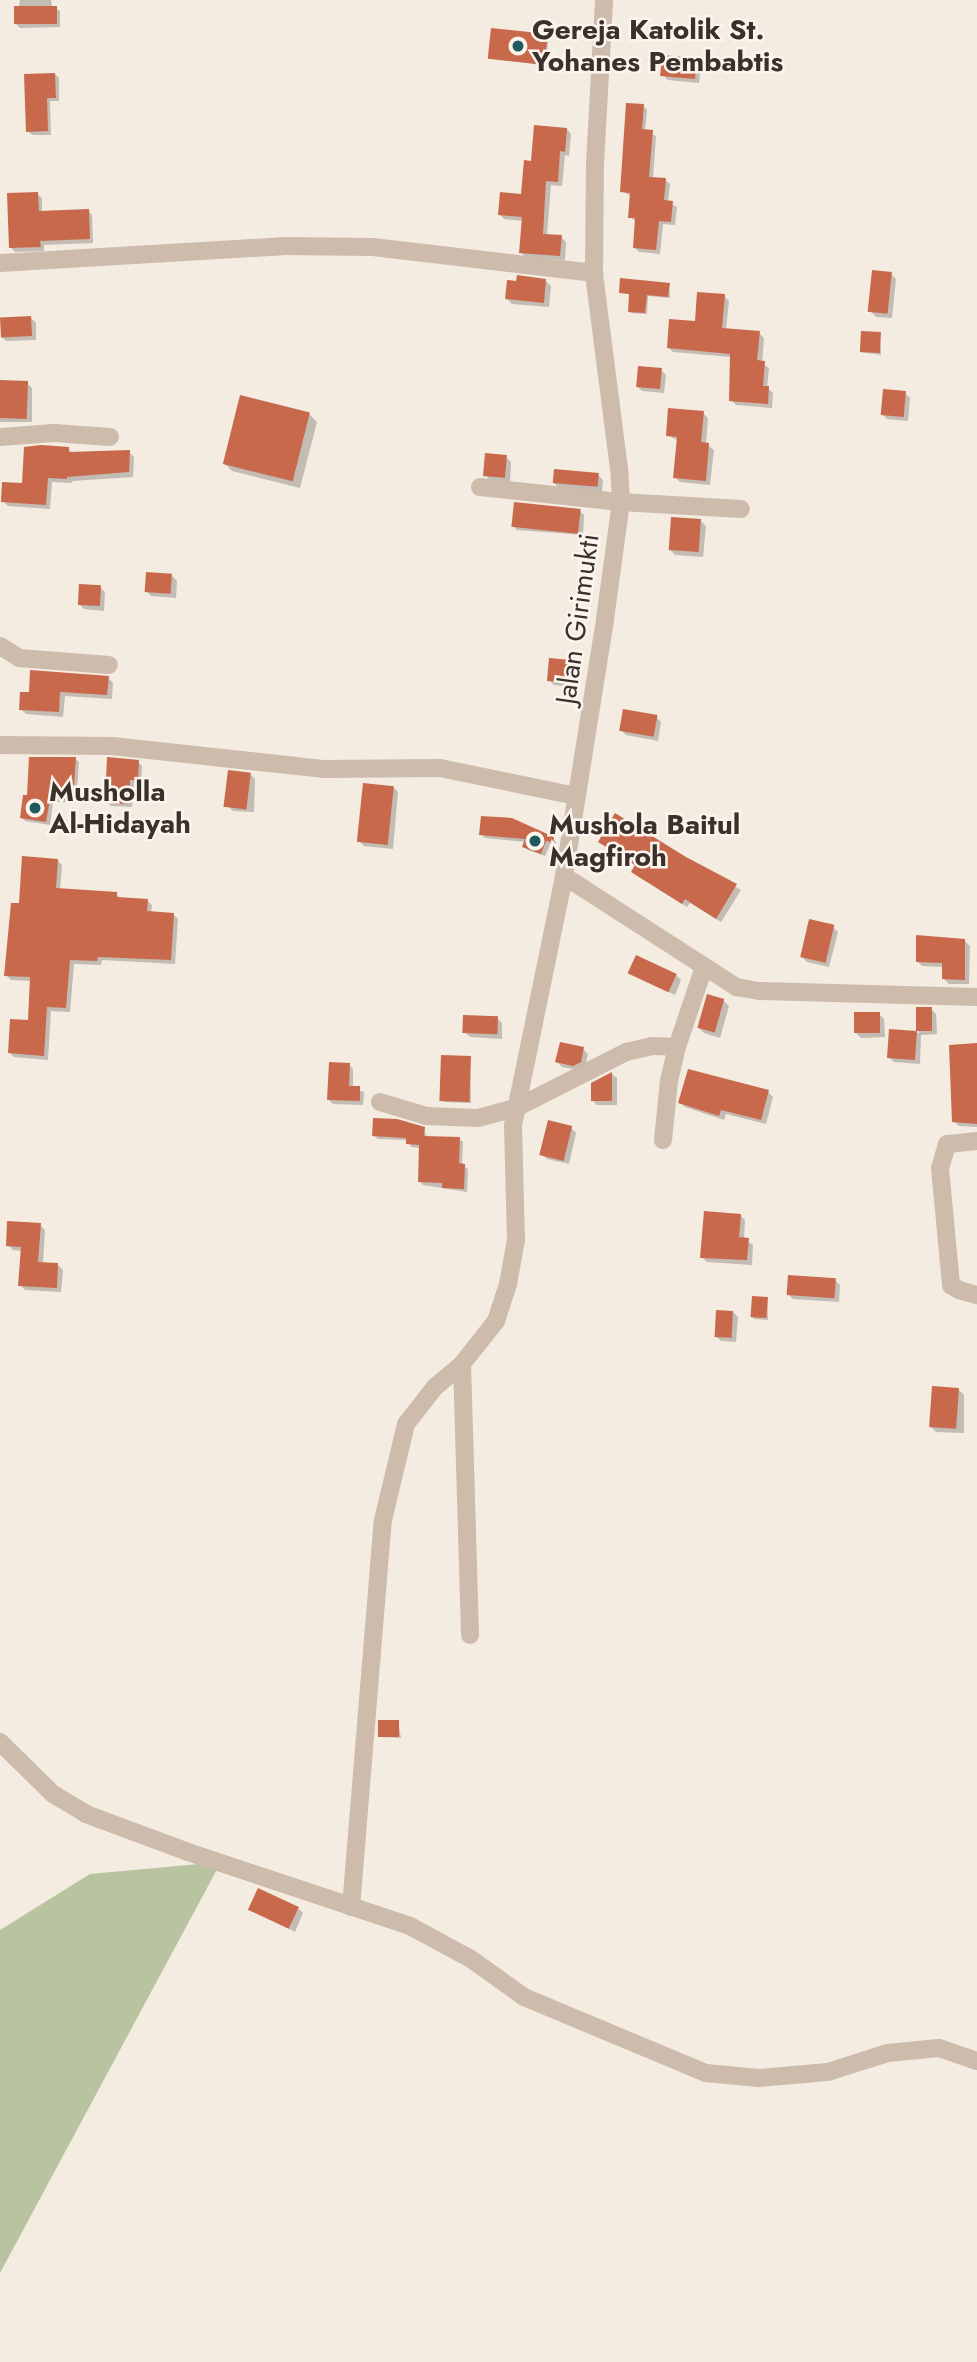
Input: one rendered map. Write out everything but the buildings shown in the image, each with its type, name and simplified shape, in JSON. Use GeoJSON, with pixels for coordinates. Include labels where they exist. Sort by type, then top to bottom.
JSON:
{"type":"FeatureCollection","features":[{"type":"Feature","properties":{"kind":"street","name":"Jalan Girimukti"},"geometry":{"type":"LineString","coordinates":[[351,1907],[379,1556],[391,1482],[406,1424],[435,1388],[462,1364],[496,1321],[508,1284],[516,1240],[513,1125],[564,876],[590,723],[621,502],[594,274],[595,163],[604,0]]}},
{"type":"Feature","properties":{"kind":"street"},"geometry":{"type":"LineString","coordinates":[[0,263],[282,246],[373,247],[594,274]]}},
{"type":"Feature","properties":{"kind":"street"},"geometry":{"type":"LineString","coordinates":[[0,438],[54,433],[110,438]]}},
{"type":"Feature","properties":{"kind":"street"},"geometry":{"type":"LineString","coordinates":[[480,487],[621,502],[741,509]]}},
{"type":"Feature","properties":{"kind":"street"},"geometry":{"type":"LineString","coordinates":[[0,646],[19,658],[109,665]]}},
{"type":"Feature","properties":{"kind":"street"},"geometry":{"type":"LineString","coordinates":[[0,745],[112,746],[323,769],[440,768],[576,796]]}},
{"type":"Feature","properties":{"kind":"street"},"geometry":{"type":"LineString","coordinates":[[564,876],[736,987],[759,991],[977,997]]}},
{"type":"Feature","properties":{"kind":"street"},"geometry":{"type":"LineString","coordinates":[[663,1140],[669,1081],[677,1047],[704,967]]}},
{"type":"Feature","properties":{"kind":"street"},"geometry":{"type":"LineString","coordinates":[[380,1102],[426,1116],[478,1118],[516,1108],[626,1052],[652,1046],[677,1047]]}},
{"type":"Feature","properties":{"kind":"street"},"geometry":{"type":"LineString","coordinates":[[977,1141],[947,1144],[940,1168],[951,1285],[977,1295]]}},
{"type":"Feature","properties":{"kind":"street"},"geometry":{"type":"LineString","coordinates":[[462,1364],[470,1635]]}},
{"type":"Feature","properties":{"kind":"street"},"geometry":{"type":"LineString","coordinates":[[0,1742],[53,1794],[86,1814],[410,1926],[471,1959],[524,1997],[706,2073],[759,2078],[828,2072],[888,2053],[939,2048],[977,2061]]}},
{"type":"Feature","properties":{"kind":"green space"},"geometry":{"type":"Polygon","coordinates":[[[221,1862],[0,2273],[0,1930],[90,1874],[221,1862]]]}},
{"type":"Feature","properties":{"kind":"place","name":"Gereja Katolik St. Yohanes Pembabtis"},"geometry":{"type":"Point","coordinates":[518,46]}},
{"type":"Feature","properties":{"kind":"place","name":"Musholla Al-Hidayah"},"geometry":{"type":"Point","coordinates":[35,808]}},
{"type":"Feature","properties":{"kind":"place","name":"Mushola Baitul Magfiroh"},"geometry":{"type":"Point","coordinates":[535,841]}}]}
